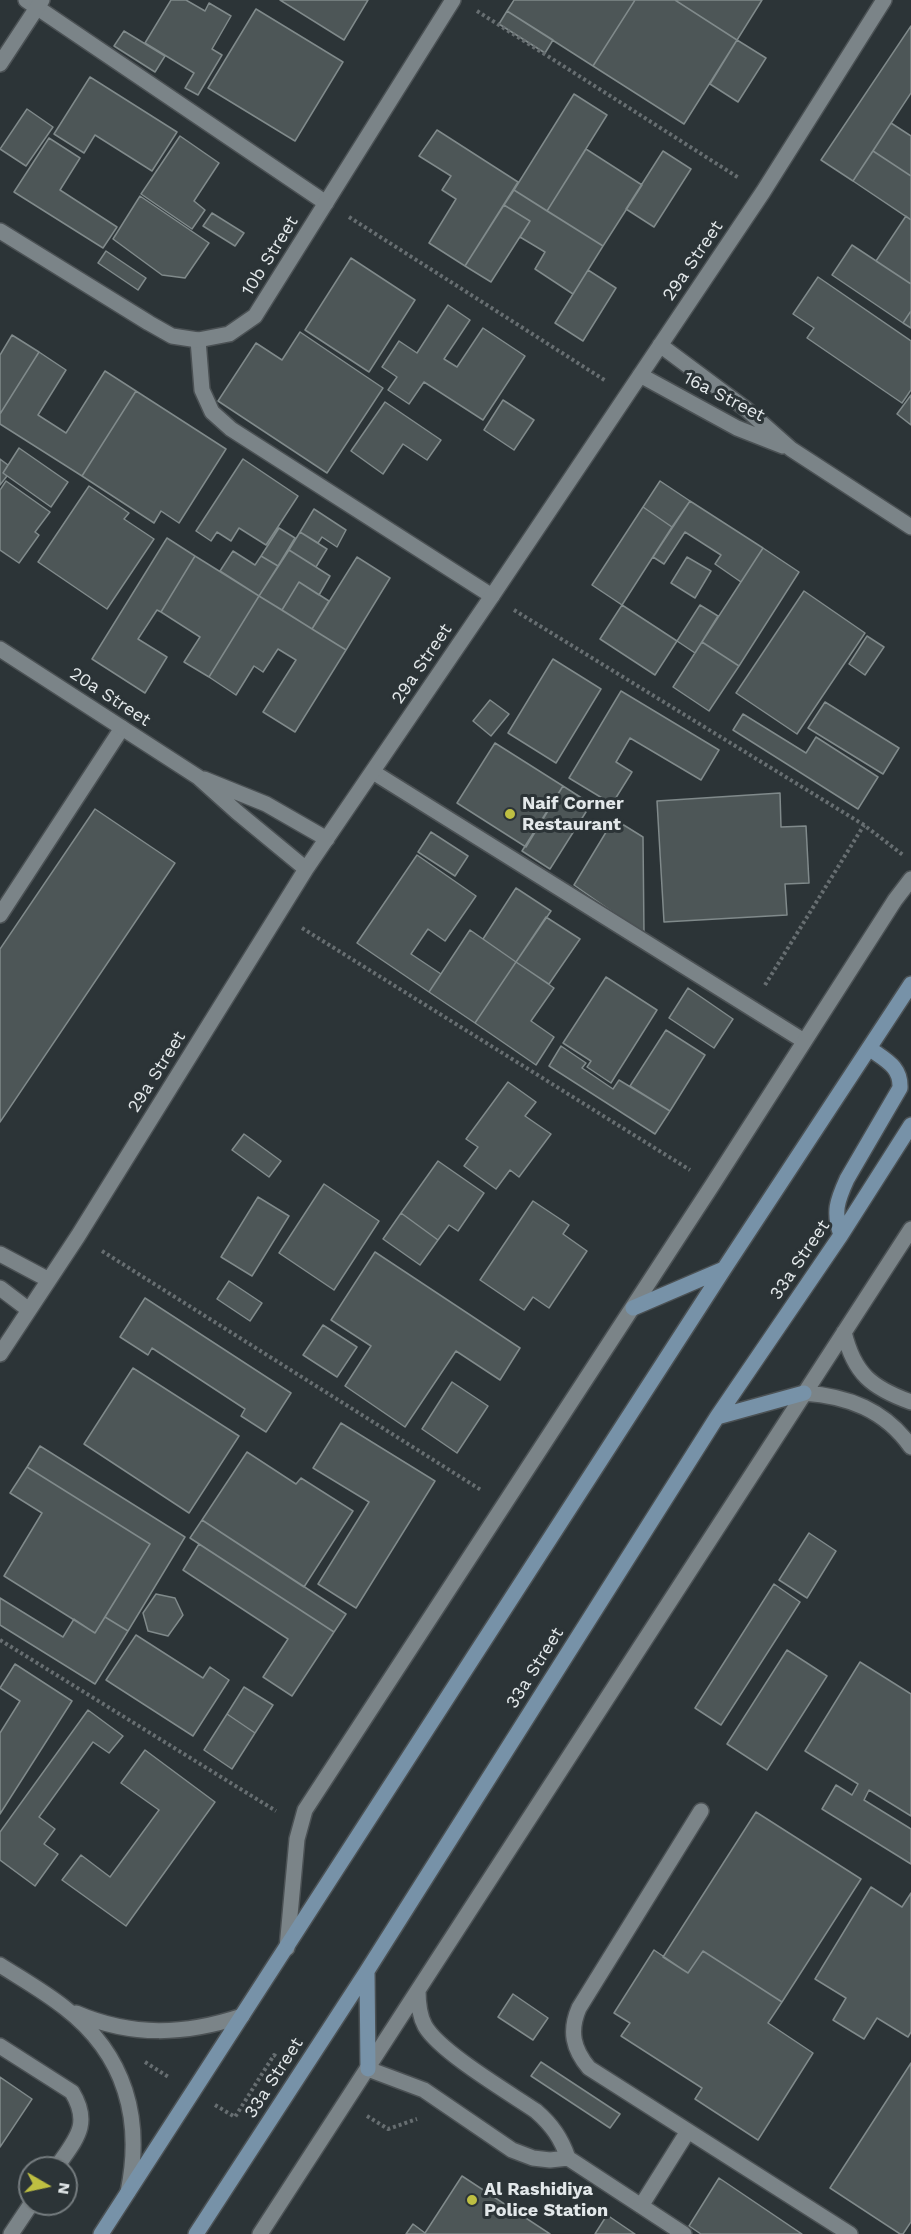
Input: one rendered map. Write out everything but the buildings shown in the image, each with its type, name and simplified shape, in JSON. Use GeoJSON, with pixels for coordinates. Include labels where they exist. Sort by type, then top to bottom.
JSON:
{"type":"FeatureCollection","features":[{"type":"Feature","properties":{"kind":"street","name":"10b Street"},"geometry":{"type":"LineString","coordinates":[[0,231],[172,336],[198,340],[229,334],[255,316],[453,0]]}},
{"type":"Feature","properties":{"kind":"street","name":"29a Street"},"geometry":{"type":"LineString","coordinates":[[0,1354],[78,1236],[306,869],[763,192],[884,0]]}},
{"type":"Feature","properties":{"kind":"street"},"geometry":{"type":"LineString","coordinates":[[0,64],[35,2],[326,202]]}},
{"type":"Feature","properties":{"kind":"street"},"geometry":{"type":"LineString","coordinates":[[198,340],[202,390],[212,412],[231,429],[492,596]]}},
{"type":"Feature","properties":{"kind":"street","name":"16a Street"},"geometry":{"type":"LineString","coordinates":[[660,345],[746,409],[791,449],[911,526]]}},
{"type":"Feature","properties":{"kind":"street","name":"16a Street"},"geometry":{"type":"LineString","coordinates":[[640,375],[738,428],[791,449]]}},
{"type":"Feature","properties":{"kind":"street","name":"20a Street"},"geometry":{"type":"LineString","coordinates":[[0,649],[198,777],[244,819],[306,869]]}},
{"type":"Feature","properties":{"kind":"street"},"geometry":{"type":"LineString","coordinates":[[0,915],[122,728]]}},
{"type":"Feature","properties":{"kind":"street"},"geometry":{"type":"LineString","coordinates":[[373,772],[804,1041]]}},
{"type":"Feature","properties":{"kind":"street","name":"20a Street"},"geometry":{"type":"LineString","coordinates":[[198,777],[257,799],[327,839]]}},
{"type":"Feature","properties":{"kind":"street"},"geometry":{"type":"LineString","coordinates":[[287,1948],[299,1826],[311,1800],[633,1308],[895,900],[911,879]]}},
{"type":"Feature","properties":{"kind":"street"},"geometry":{"type":"LineString","coordinates":[[101,2234],[724,1269],[911,984]]}},
{"type":"Feature","properties":{"kind":"street"},"geometry":{"type":"LineString","coordinates":[[841,1235],[836,1221],[836,1208],[841,1193],[900,1088],[901,1077],[896,1068],[869,1048]]}},
{"type":"Feature","properties":{"kind":"street","name":"33a Street"},"geometry":{"type":"LineString","coordinates":[[196,2234],[367,1971],[717,1418],[841,1235],[911,1125]]}},
{"type":"Feature","properties":{"kind":"street"},"geometry":{"type":"LineString","coordinates":[[260,2234],[911,1229]]}},
{"type":"Feature","properties":{"kind":"street"},"geometry":{"type":"LineString","coordinates":[[0,1254],[48,1280]]}},
{"type":"Feature","properties":{"kind":"street"},"geometry":{"type":"LineString","coordinates":[[633,1308],[724,1269]]}},
{"type":"Feature","properties":{"kind":"street"},"geometry":{"type":"LineString","coordinates":[[0,1287],[29,1310]]}},
{"type":"Feature","properties":{"kind":"street"},"geometry":{"type":"LineString","coordinates":[[844,1332],[848,1347],[862,1373],[889,1395],[911,1402]]}},
{"type":"Feature","properties":{"kind":"street"},"geometry":{"type":"LineString","coordinates":[[717,1418],[804,1394],[829,1395],[846,1399],[885,1420],[911,1447]]}},
{"type":"Feature","properties":{"kind":"street"},"geometry":{"type":"LineString","coordinates":[[701,1811],[579,2008],[574,2020],[575,2046],[589,2068],[850,2234]]}},
{"type":"Feature","properties":{"kind":"street"},"geometry":{"type":"LineString","coordinates":[[0,1965],[65,2008],[93,2020],[124,2028],[185,2031],[242,2016]]}},
{"type":"Feature","properties":{"kind":"street"},"geometry":{"type":"LineString","coordinates":[[367,1971],[368,2069]]}},
{"type":"Feature","properties":{"kind":"street"},"geometry":{"type":"LineString","coordinates":[[418,1990],[419,2008],[424,2024],[437,2042],[551,2124],[562,2140],[568,2158],[684,2234]]}},
{"type":"Feature","properties":{"kind":"street"},"geometry":{"type":"LineString","coordinates":[[65,2008],[98,2040],[122,2080],[130,2108],[134,2136],[133,2165],[128,2193]]}},
{"type":"Feature","properties":{"kind":"street"},"geometry":{"type":"LineString","coordinates":[[0,2046],[72,2092],[80,2104],[82,2119],[80,2133],[64,2156]]}},
{"type":"Feature","properties":{"kind":"street"},"geometry":{"type":"LineString","coordinates":[[368,2069],[424,2090],[512,2150],[533,2158],[550,2160],[568,2158]]}},
{"type":"Feature","properties":{"kind":"street"},"geometry":{"type":"LineString","coordinates":[[641,2206],[688,2131]]}},
{"type":"Feature","properties":{"kind":"street"},"geometry":{"type":"LineString","coordinates":[[10,2234],[23,2216]]}},
{"type":"Feature","properties":{"kind":"path"},"geometry":{"type":"LineString","coordinates":[[469,6],[763,192]]}},
{"type":"Feature","properties":{"kind":"path"},"geometry":{"type":"LineString","coordinates":[[326,202],[627,394]]}},
{"type":"Feature","properties":{"kind":"path"},"geometry":{"type":"LineString","coordinates":[[492,596],[864,825],[911,861]]}},
{"type":"Feature","properties":{"kind":"path"},"geometry":{"type":"LineString","coordinates":[[751,1008],[864,825]]}},
{"type":"Feature","properties":{"kind":"path"},"geometry":{"type":"LineString","coordinates":[[278,914],[713,1184]]}},
{"type":"Feature","properties":{"kind":"path"},"geometry":{"type":"LineString","coordinates":[[78,1236],[505,1505]]}},
{"type":"Feature","properties":{"kind":"path"},"geometry":{"type":"LineString","coordinates":[[0,1640],[299,1826]]}},
{"type":"Feature","properties":{"kind":"place","name":"Naif Corner Restaurant"},"geometry":{"type":"Point","coordinates":[510,814]}},
{"type":"Feature","properties":{"kind":"place","name":"Al Rashidiya Police Station"},"geometry":{"type":"Point","coordinates":[472,2200]}}]}
